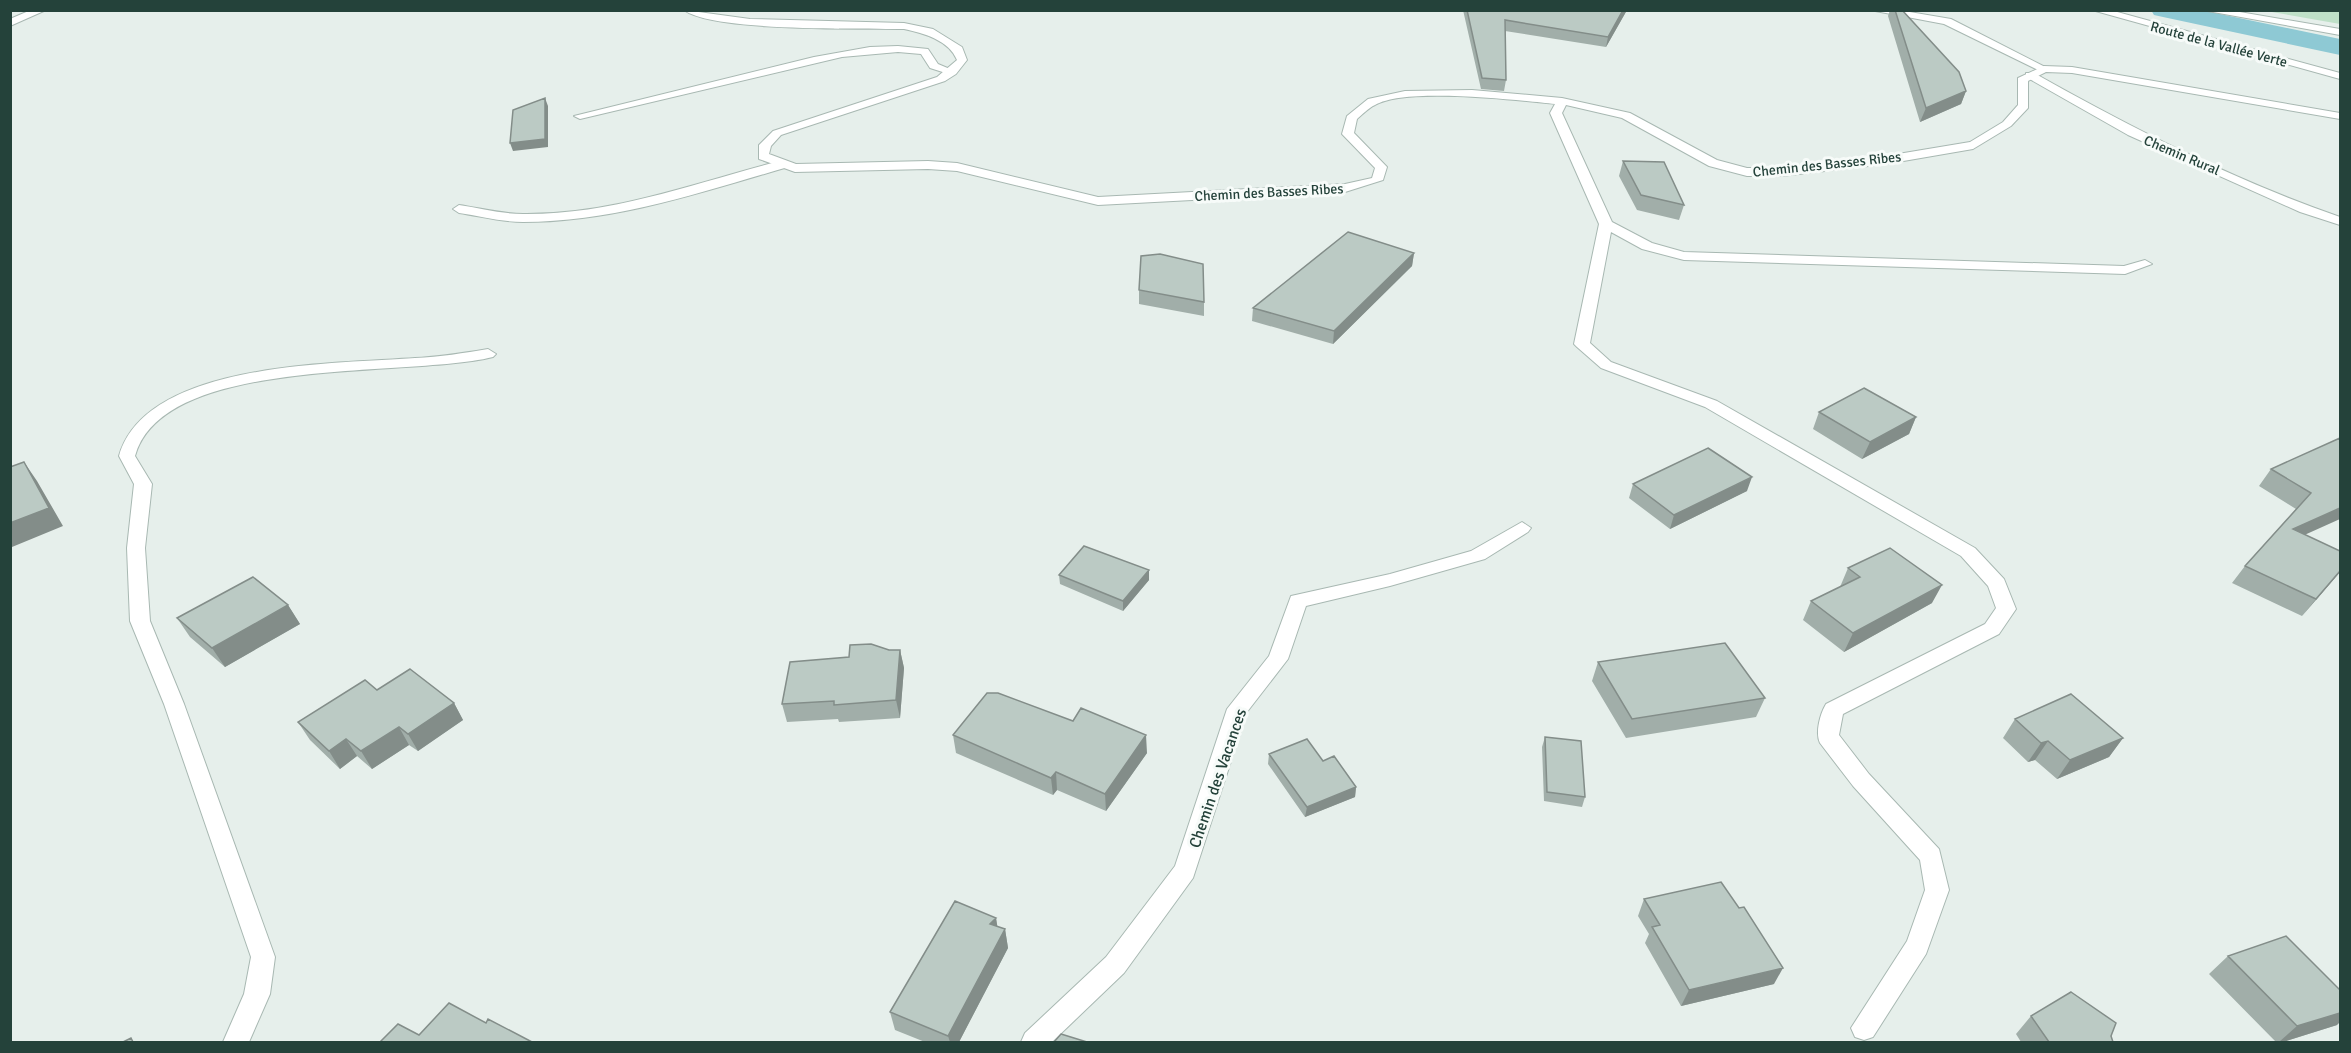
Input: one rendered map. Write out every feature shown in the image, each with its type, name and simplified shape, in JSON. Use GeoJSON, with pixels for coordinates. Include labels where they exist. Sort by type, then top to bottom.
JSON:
{"type":"FeatureCollection","features":[{"type":"Feature","properties":{"kind":"street"},"geometry":{"type":"LineString","coordinates":[[10,23],[41,10]]}},
{"type":"Feature","properties":{"kind":"street"},"geometry":{"type":"LineString","coordinates":[[688,10],[706,18],[750,22],[904,26],[928,31],[958,49],[962,60],[952,72],[941,79],[777,133],[765,145],[763,156],[784,164]]}},
{"type":"Feature","properties":{"kind":"street"},"geometry":{"type":"LineString","coordinates":[[1875,10],[1947,21],[2044,69],[2073,70],[2340,116]]}},
{"type":"Feature","properties":{"kind":"street","name":"Route de la Vallée Verte"},"geometry":{"type":"LineString","coordinates":[[2097,10],[2340,76]]}},
{"type":"Feature","properties":{"kind":"street","name":"Route de la Vallée Verte"},"geometry":{"type":"LineString","coordinates":[[2207,10],[2340,33]]}},
{"type":"Feature","properties":{"kind":"street"},"geometry":{"type":"LineString","coordinates":[[580,116],[705,88],[800,62],[903,48],[924,51],[934,66],[952,72]]}},
{"type":"Feature","properties":{"kind":"street"},"geometry":{"type":"LineString","coordinates":[[2030,75],[2044,69]]}},
{"type":"Feature","properties":{"kind":"street","name":"Chemin des Basses Ribes"},"geometry":{"type":"LineString","coordinates":[[784,164],[795,168],[928,165],[957,167],[1098,201],[1345,188],[1377,180],[1381,167],[1348,134],[1351,118],[1372,101],[1404,94],[1472,93],[1562,101],[1626,115],[1713,163],[1747,172],[1780,172],[1886,160],[1973,145],[2007,124],[2024,106],[2022,80],[2030,75]]}},
{"type":"Feature","properties":{"kind":"street","name":"Chemin Rural"},"geometry":{"type":"LineString","coordinates":[[2030,75],[2132,133],[2305,209],[2340,221]]}},
{"type":"Feature","properties":{"kind":"street"},"geometry":{"type":"LineString","coordinates":[[1562,101],[1556,113],[1606,224],[1582,344],[1606,365],[1711,404],[1968,552],[1996,584],[2006,609],[1992,629],[1833,710],[1828,736],[1861,780],[1931,856],[1937,890],[1917,946],[1864,1028]]}},
{"type":"Feature","properties":{"kind":"street"},"geometry":{"type":"LineString","coordinates":[[459,209],[522,219],[574,216],[712,186],[784,164]]}},
{"type":"Feature","properties":{"kind":"street"},"geometry":{"type":"LineString","coordinates":[[1606,224],[1647,246],[1684,256],[2125,270],[2145,264]]}},
{"type":"Feature","properties":{"kind":"street"},"geometry":{"type":"LineString","coordinates":[[236,1042],[257,994],[263,957],[174,704],[140,621],[136,549],[143,484],[127,456],[134,436],[159,413],[192,395],[268,373],[344,365],[417,363],[488,354]]}},
{"type":"Feature","properties":{"kind":"street","name":"Chemin des Vacances"},"geometry":{"type":"LineString","coordinates":[[1034,1042],[1115,965],[1185,871],[1238,709],[1278,659],[1298,601],[1390,580],[1478,555],[1522,528]]}},
{"type":"Feature","properties":{"kind":"green space"},"geometry":{"type":"Polygon","coordinates":[[[2266,11],[2340,11],[2340,24],[2266,11]]]}},
{"type":"Feature","properties":{"kind":"building"},"geometry":{"type":"Polygon","coordinates":[[[1467,10],[1623,10],[1608,37],[1505,20],[1506,80],[1482,78],[1467,10]]]}},
{"type":"Feature","properties":{"kind":"building"},"geometry":{"type":"Polygon","coordinates":[[[1895,10],[1902,10],[1959,72],[1966,91],[1926,108],[1895,10]]]}},
{"type":"Feature","properties":{"kind":"building"},"geometry":{"type":"Polygon","coordinates":[[[545,98],[545,139],[510,143],[513,110],[545,98]]]}},
{"type":"Feature","properties":{"kind":"building"},"geometry":{"type":"Polygon","coordinates":[[[1623,161],[1664,162],[1684,205],[1641,195],[1623,161]]]}},
{"type":"Feature","properties":{"kind":"building"},"geometry":{"type":"Polygon","coordinates":[[[1348,232],[1414,253],[1334,331],[1253,308],[1348,232]]]}},
{"type":"Feature","properties":{"kind":"building"},"geometry":{"type":"Polygon","coordinates":[[[1160,254],[1203,264],[1204,302],[1139,290],[1141,256],[1160,254]]]}},
{"type":"Feature","properties":{"kind":"building"},"geometry":{"type":"Polygon","coordinates":[[[1864,388],[1916,417],[1870,442],[1819,412],[1864,388]]]}},
{"type":"Feature","properties":{"kind":"building"},"geometry":{"type":"Polygon","coordinates":[[[2340,438],[2340,508],[2293,529],[2340,551],[2340,571],[2316,599],[2245,566],[2311,493],[2271,469],[2340,438]]]}},
{"type":"Feature","properties":{"kind":"building"},"geometry":{"type":"Polygon","coordinates":[[[1708,448],[1752,477],[1674,515],[1633,484],[1708,448]]]}},
{"type":"Feature","properties":{"kind":"building"},"geometry":{"type":"Polygon","coordinates":[[[24,462],[49,508],[10,523],[10,467],[24,462]]]}},
{"type":"Feature","properties":{"kind":"building"},"geometry":{"type":"Polygon","coordinates":[[[1084,546],[1149,570],[1123,601],[1059,575],[1084,546]]]}},
{"type":"Feature","properties":{"kind":"building"},"geometry":{"type":"Polygon","coordinates":[[[1890,548],[1942,585],[1853,633],[1811,601],[1860,577],[1848,568],[1890,548]]]}},
{"type":"Feature","properties":{"kind":"building"},"geometry":{"type":"Polygon","coordinates":[[[253,577],[288,605],[212,648],[177,618],[253,577]]]}},
{"type":"Feature","properties":{"kind":"building"},"geometry":{"type":"Polygon","coordinates":[[[1725,643],[1765,698],[1632,719],[1598,662],[1725,643]]]}},
{"type":"Feature","properties":{"kind":"building"},"geometry":{"type":"Polygon","coordinates":[[[871,644],[889,650],[900,650],[896,700],[834,705],[834,701],[782,704],[790,662],[849,657],[850,645],[871,644]]]}},
{"type":"Feature","properties":{"kind":"building"},"geometry":{"type":"Polygon","coordinates":[[[410,669],[454,703],[408,734],[399,727],[361,751],[346,739],[329,751],[298,722],[365,680],[377,690],[410,669]]]}},
{"type":"Feature","properties":{"kind":"building"},"geometry":{"type":"Polygon","coordinates":[[[987,693],[998,693],[1073,721],[1081,708],[1146,735],[1105,794],[1056,772],[1051,778],[953,735],[987,693]]]}},
{"type":"Feature","properties":{"kind":"building"},"geometry":{"type":"Polygon","coordinates":[[[2071,694],[2123,738],[2070,760],[2048,741],[2041,743],[2015,719],[2071,694]]]}},
{"type":"Feature","properties":{"kind":"building"},"geometry":{"type":"Polygon","coordinates":[[[1545,737],[1581,741],[1585,797],[1547,792],[1545,737]]]}},
{"type":"Feature","properties":{"kind":"building"},"geometry":{"type":"Polygon","coordinates":[[[1307,739],[1323,761],[1334,756],[1356,787],[1307,807],[1269,754],[1307,739]]]}},
{"type":"Feature","properties":{"kind":"building"},"geometry":{"type":"Polygon","coordinates":[[[1721,882],[1739,908],[1744,907],[1783,968],[1689,990],[1652,927],[1660,925],[1644,899],[1721,882]]]}},
{"type":"Feature","properties":{"kind":"building"},"geometry":{"type":"Polygon","coordinates":[[[955,901],[996,918],[990,924],[1005,929],[948,1036],[890,1012],[955,901]]]}},
{"type":"Feature","properties":{"kind":"building"},"geometry":{"type":"Polygon","coordinates":[[[2286,936],[2340,990],[2340,1013],[2297,1026],[2228,956],[2286,936]]]}},
{"type":"Feature","properties":{"kind":"building"},"geometry":{"type":"Polygon","coordinates":[[[2071,992],[2116,1023],[2111,1036],[2113,1042],[2049,1042],[2031,1016],[2071,992]]]}},
{"type":"Feature","properties":{"kind":"building"},"geometry":{"type":"Polygon","coordinates":[[[449,1003],[486,1023],[488,1019],[532,1042],[380,1042],[398,1024],[419,1035],[449,1003]]]}},
{"type":"Feature","properties":{"kind":"building"},"geometry":{"type":"Polygon","coordinates":[[[1061,1034],[1087,1042],[1054,1042],[1061,1034]]]}},
{"type":"Feature","properties":{"kind":"waterway"},"geometry":{"type":"LineString","coordinates":[[2163,10],[2340,47]]}}]}
